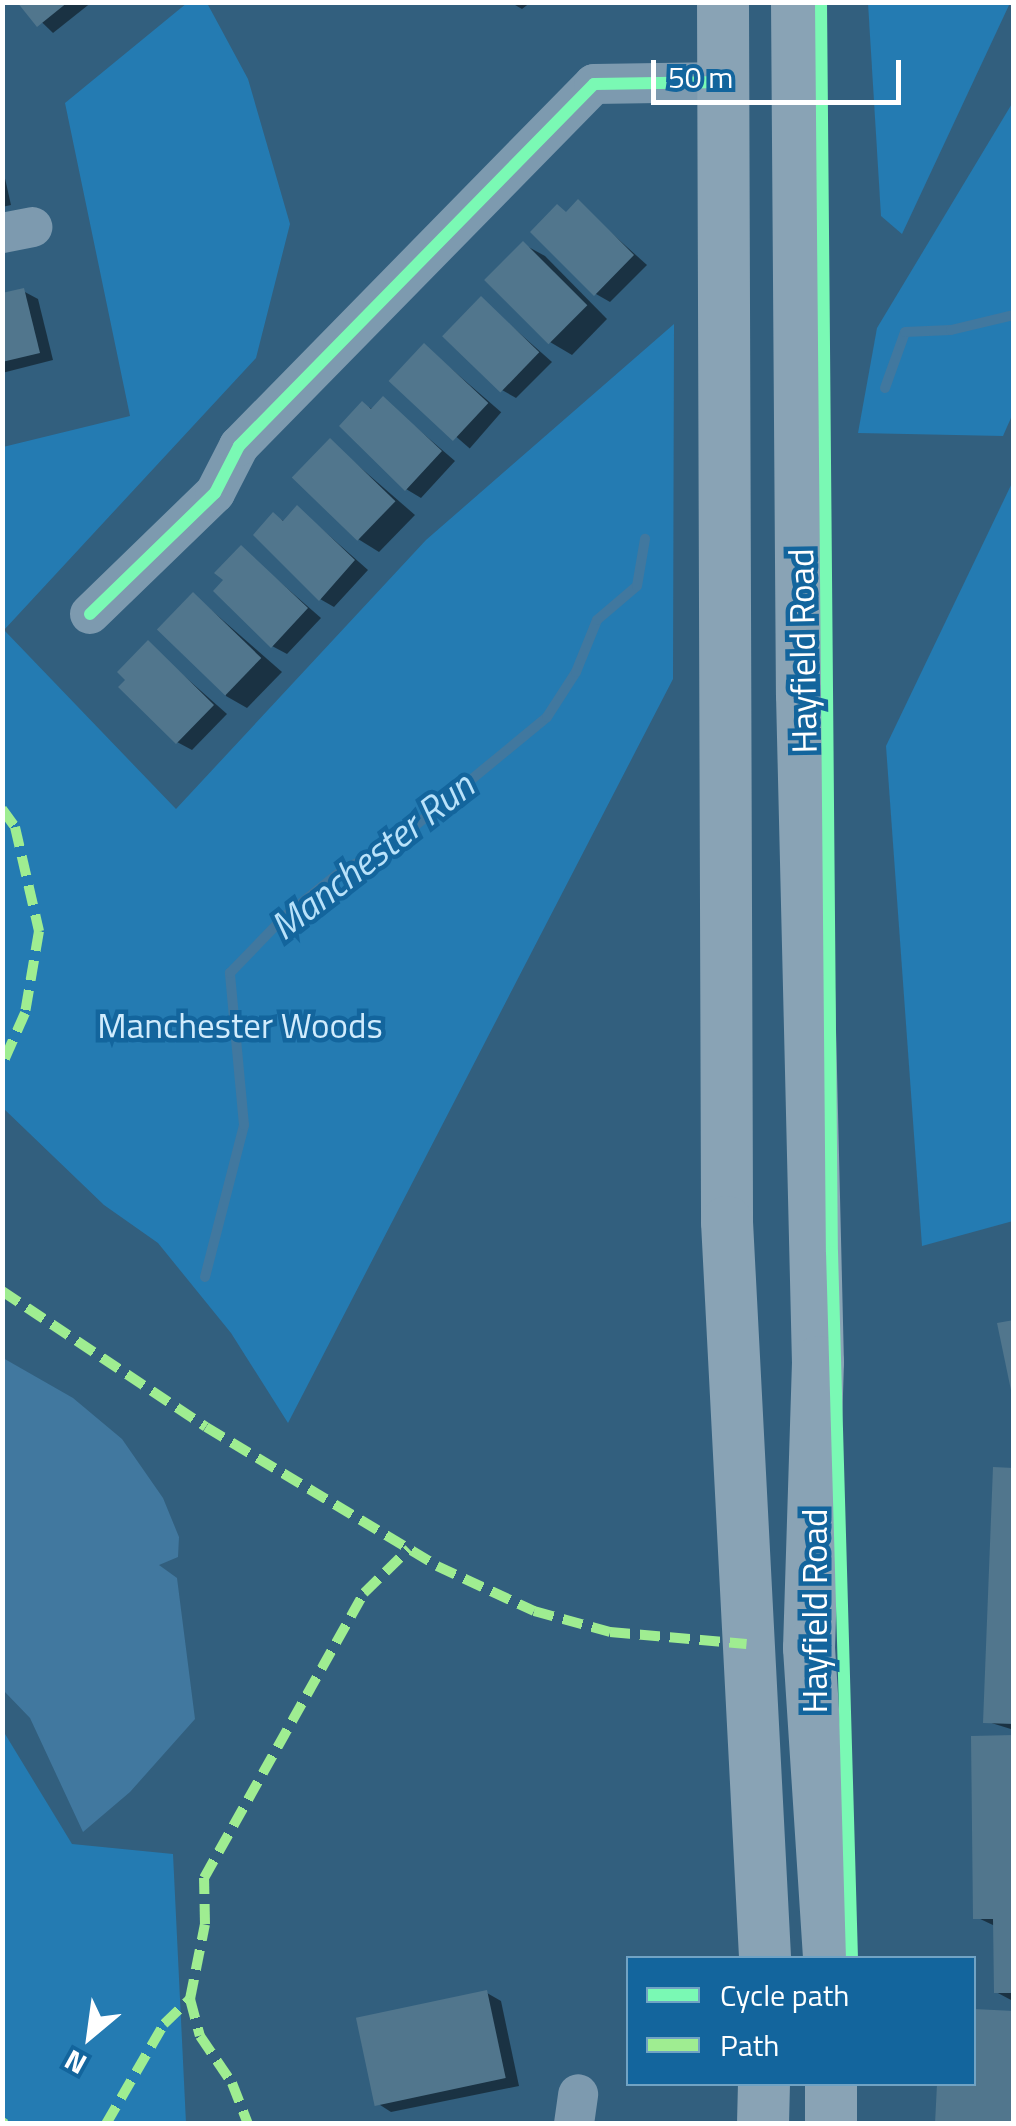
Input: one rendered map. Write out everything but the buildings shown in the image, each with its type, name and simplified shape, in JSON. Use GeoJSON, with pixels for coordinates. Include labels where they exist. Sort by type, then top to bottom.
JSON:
{"type":"FeatureCollection","features":[{"type":"Feature","properties":{"kind":"main road","name":"Hayfield Road"},"geometry":{"type":"LineString","coordinates":[[723,2],[727,1222],[765,1956]]}},
{"type":"Feature","properties":{"kind":"main road","name":"Hayfield Road"},"geometry":{"type":"LineString","coordinates":[[797,2],[802,695],[818,1362],[809,1648],[829,1956]]}},
{"type":"Feature","properties":{"kind":"main road"},"geometry":{"type":"LineString","coordinates":[[763,2124],[764,2086]]}},
{"type":"Feature","properties":{"kind":"main road"},"geometry":{"type":"LineString","coordinates":[[830,2086],[831,2124]]}},
{"type":"Feature","properties":{"kind":"street"},"geometry":{"type":"LineString","coordinates":[[90,614],[215,493],[239,446],[594,84],[724,82]]}},
{"type":"Feature","properties":{"kind":"green space","name":"Manchester Woods"},"geometry":{"type":"Polygon","coordinates":[[[187,3],[207,3],[248,79],[290,224],[256,358],[4,630],[176,809],[426,540],[674,324],[673,679],[288,1423],[231,1333],[158,1243],[104,1205],[3,1108],[3,447],[130,416],[65,103],[187,3]]]}},
{"type":"Feature","properties":{"kind":"green space"},"geometry":{"type":"Polygon","coordinates":[[[868,3],[1010,3],[902,234],[881,216],[868,3]]]}},
{"type":"Feature","properties":{"kind":"green space"},"geometry":{"type":"Polygon","coordinates":[[[1013,102],[1014,411],[1003,436],[858,433],[877,328],[1013,102]]]}},
{"type":"Feature","properties":{"kind":"green space"},"geometry":{"type":"Polygon","coordinates":[[[1013,481],[1013,1221],[922,1246],[886,746],[1013,481]]]}},
{"type":"Feature","properties":{"kind":"green space"},"geometry":{"type":"Polygon","coordinates":[[[2,1729],[72,1844],[173,1854],[186,2123],[3,2123],[2,1729]]]}},
{"type":"Feature","properties":{"kind":"shaded area"},"geometry":{"type":"Polygon","coordinates":[[[3,1358],[73,1398],[122,1439],[163,1498],[179,1537],[178,1557],[159,1565],[177,1578],[195,1719],[130,1792],[83,1832],[30,1718],[3,1690],[3,1358]]]}},
{"type":"Feature","properties":{"kind":"waterway","name":"Manchester Run"},"geometry":{"type":"LineString","coordinates":[[885,388],[905,332],[951,330],[1014,315]]}},
{"type":"Feature","properties":{"kind":"waterway","name":"Manchester Run"},"geometry":{"type":"LineString","coordinates":[[205,1277],[244,1125],[230,973],[284,917],[344,869],[387,849],[547,717],[576,672],[597,620],[637,586],[645,539]]}},
{"type":"Feature","properties":{"kind":"marked path"},"geometry":{"type":"LineString","coordinates":[[2,809],[15,827],[39,931],[25,1013],[2,1065]]}},
{"type":"Feature","properties":{"kind":"marked path"},"geometry":{"type":"LineString","coordinates":[[2,1291],[206,1427],[437,1566],[534,1611],[610,1632],[746,1644]]}},
{"type":"Feature","properties":{"kind":"marked path"},"geometry":{"type":"LineString","coordinates":[[190,1999],[205,1924],[204,1878],[364,1593],[409,1549]]}},
{"type":"Feature","properties":{"kind":"marked path"},"geometry":{"type":"LineString","coordinates":[[106,2124],[164,2024],[190,1999],[200,2036],[232,2083],[248,2124]]}},
{"type":"Feature","properties":{"kind":"cycle path"},"geometry":{"type":"LineString","coordinates":[[821,2],[832,1252],[852,1956]]}},
{"type":"Feature","properties":{"kind":"cycle path"},"geometry":{"type":"LineString","coordinates":[[90,614],[215,493],[239,446],[594,84],[724,82]]}}]}
